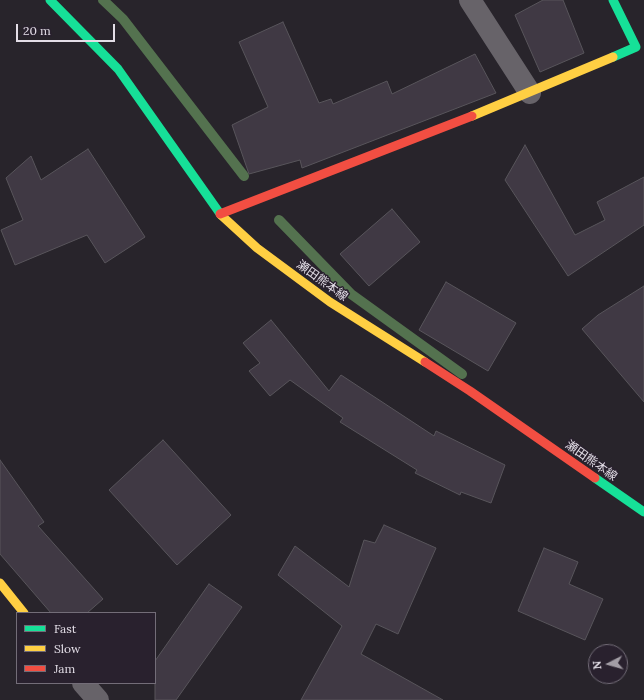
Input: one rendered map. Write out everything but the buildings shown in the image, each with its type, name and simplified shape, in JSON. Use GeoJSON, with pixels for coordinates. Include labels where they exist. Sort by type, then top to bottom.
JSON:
{"type":"FeatureCollection","features":[{"type":"Feature","properties":{"kind":"main road","name":"瀬田熊本線"},"geometry":{"type":"LineString","coordinates":[[50,0],[118,69],[220,214],[257,248],[330,302],[470,391],[644,512]]}},
{"type":"Feature","properties":{"kind":"main road"},"geometry":{"type":"LineString","coordinates":[[220,214],[530,93],[636,47],[613,0]]}},
{"type":"Feature","properties":{"kind":"main road"},"geometry":{"type":"LineString","coordinates":[[0,583],[23,612]]}},
{"type":"Feature","properties":{"kind":"street"},"geometry":{"type":"LineString","coordinates":[[470,0],[530,93]]}},
{"type":"Feature","properties":{"kind":"street"},"geometry":{"type":"LineString","coordinates":[[84,684],[98,700]]}},
{"type":"Feature","properties":{"kind":"waterway"},"geometry":{"type":"LineString","coordinates":[[103,0],[123,19],[244,176]]}},
{"type":"Feature","properties":{"kind":"waterway"},"geometry":{"type":"LineString","coordinates":[[279,220],[351,294],[462,374]]}},
{"type":"Feature","properties":{"kind":"traffic: fast"},"geometry":{"type":"LineString","coordinates":[[50,0],[118,69],[221,215]]}},
{"type":"Feature","properties":{"kind":"traffic: fast"},"geometry":{"type":"LineString","coordinates":[[613,0],[636,47],[613,57]]}},
{"type":"Feature","properties":{"kind":"traffic: fast"},"geometry":{"type":"LineString","coordinates":[[595,478],[644,512]]}},
{"type":"Feature","properties":{"kind":"traffic: slow"},"geometry":{"type":"LineString","coordinates":[[472,116],[613,57]]}},
{"type":"Feature","properties":{"kind":"traffic: slow"},"geometry":{"type":"LineString","coordinates":[[221,215],[257,248],[330,302],[425,362]]}},
{"type":"Feature","properties":{"kind":"traffic: slow"},"geometry":{"type":"LineString","coordinates":[[0,583],[23,612]]}},
{"type":"Feature","properties":{"kind":"traffic: jam"},"geometry":{"type":"LineString","coordinates":[[220,214],[472,116]]}},
{"type":"Feature","properties":{"kind":"traffic: jam"},"geometry":{"type":"LineString","coordinates":[[425,362],[470,391],[595,478]]}}]}
